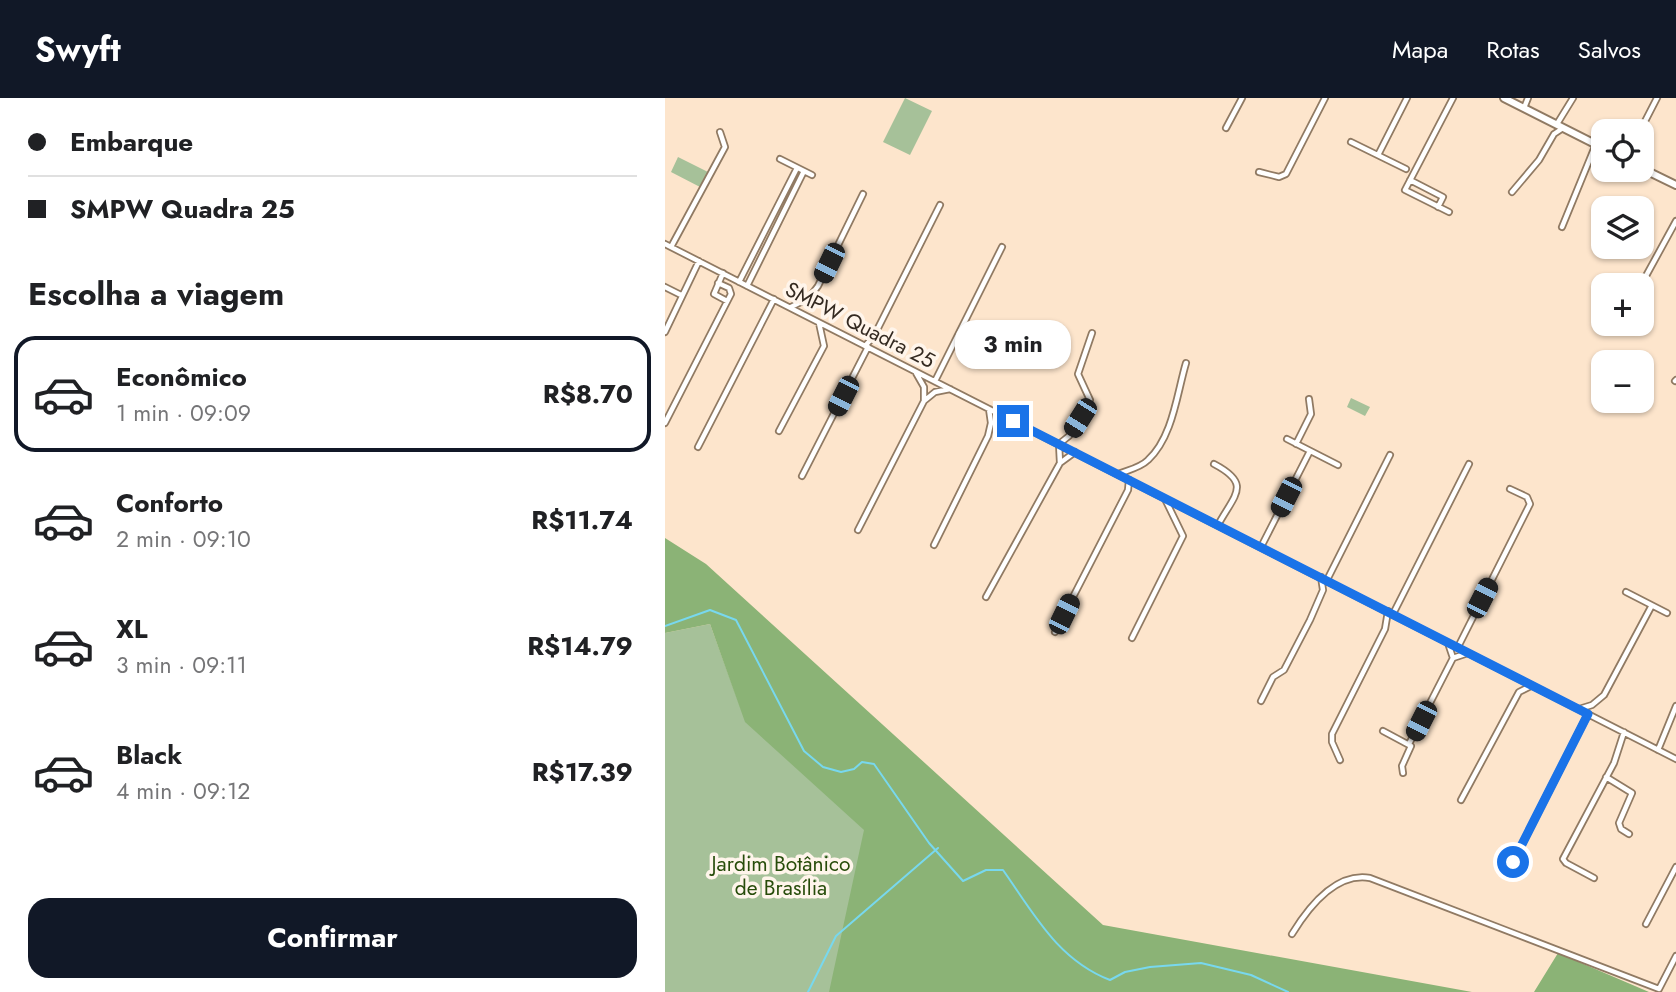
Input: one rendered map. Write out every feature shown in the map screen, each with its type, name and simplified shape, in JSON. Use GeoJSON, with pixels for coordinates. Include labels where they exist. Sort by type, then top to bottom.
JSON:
{"type":"FeatureCollection","features":[{"type":"Feature","properties":{"kind":"street"},"geometry":{"type":"LineString","coordinates":[[1226,128],[1242,98]]}},
{"type":"Feature","properties":{"kind":"street"},"geometry":{"type":"LineString","coordinates":[[1259,172],[1279,177],[1286,174],[1325,98]]}},
{"type":"Feature","properties":{"kind":"street"},"geometry":{"type":"LineString","coordinates":[[1378,156],[1407,98]]}},
{"type":"Feature","properties":{"kind":"street"},"geometry":{"type":"LineString","coordinates":[[1449,212],[1405,190],[1453,98]]}},
{"type":"Feature","properties":{"kind":"street"},"geometry":{"type":"LineString","coordinates":[[1504,98],[1591,142]]}},
{"type":"Feature","properties":{"kind":"street"},"geometry":{"type":"LineString","coordinates":[[1524,108],[1528,98]]}},
{"type":"Feature","properties":{"kind":"street"},"geometry":{"type":"LineString","coordinates":[[1512,192],[1539,160],[1573,98]]}},
{"type":"Feature","properties":{"kind":"street"},"geometry":{"type":"LineString","coordinates":[[1646,119],[1657,98]]}},
{"type":"Feature","properties":{"kind":"street"},"geometry":{"type":"LineString","coordinates":[[1555,134],[1557,125]]}},
{"type":"Feature","properties":{"kind":"street"},"geometry":{"type":"LineString","coordinates":[[671,247],[725,147],[720,132]]}},
{"type":"Feature","properties":{"kind":"street"},"geometry":{"type":"LineString","coordinates":[[1351,142],[1406,169]]}},
{"type":"Feature","properties":{"kind":"street"},"geometry":{"type":"LineString","coordinates":[[780,159],[812,175]]}},
{"type":"Feature","properties":{"kind":"street"},"geometry":{"type":"LineString","coordinates":[[1562,228],[1591,165]]}},
{"type":"Feature","properties":{"kind":"street"},"geometry":{"type":"LineString","coordinates":[[739,282],[797,168]]}},
{"type":"Feature","properties":{"kind":"street"},"geometry":{"type":"LineString","coordinates":[[747,286],[804,172]]}},
{"type":"Feature","properties":{"kind":"street"},"geometry":{"type":"LineString","coordinates":[[1654,174],[1676,185]]}},
{"type":"Feature","properties":{"kind":"street"},"geometry":{"type":"LineString","coordinates":[[1410,180],[1443,197],[1438,207]]}},
{"type":"Feature","properties":{"kind":"street"},"geometry":{"type":"LineString","coordinates":[[790,307],[809,298],[818,286],[863,194]]}},
{"type":"Feature","properties":{"kind":"street"},"geometry":{"type":"LineString","coordinates":[[802,476],[940,205]]}},
{"type":"Feature","properties":{"kind":"street"},"geometry":{"type":"LineString","coordinates":[[774,213],[782,217]]}},
{"type":"Feature","properties":{"kind":"street"},"geometry":{"type":"LineString","coordinates":[[1648,273],[1676,221]]}},
{"type":"Feature","properties":{"kind":"street","name":"SMPW Quadra 25"},"geometry":{"type":"LineString","coordinates":[[665,244],[1676,759]]}},
{"type":"Feature","properties":{"kind":"street"},"geometry":{"type":"LineString","coordinates":[[935,381],[1002,247]]}},
{"type":"Feature","properties":{"kind":"street"},"geometry":{"type":"LineString","coordinates":[[750,260],[758,264]]}},
{"type":"Feature","properties":{"kind":"street"},"geometry":{"type":"LineString","coordinates":[[665,332],[699,261]]}},
{"type":"Feature","properties":{"kind":"street"},"geometry":{"type":"LineString","coordinates":[[723,274],[715,295],[727,301]]}},
{"type":"Feature","properties":{"kind":"street"},"geometry":{"type":"LineString","coordinates":[[665,423],[731,291],[718,283]]}},
{"type":"Feature","properties":{"kind":"street"},"geometry":{"type":"LineString","coordinates":[[665,288],[681,295]]}},
{"type":"Feature","properties":{"kind":"street"},"geometry":{"type":"LineString","coordinates":[[698,447],[774,299]]}},
{"type":"Feature","properties":{"kind":"street"},"geometry":{"type":"LineString","coordinates":[[779,431],[824,346],[819,322]]}},
{"type":"Feature","properties":{"kind":"street"},"geometry":{"type":"LineString","coordinates":[[1060,463],[1059,444],[1069,436],[1090,400],[1078,374],[1092,333]]}},
{"type":"Feature","properties":{"kind":"street"},"geometry":{"type":"LineString","coordinates":[[1117,474],[1139,467],[1151,458],[1174,413],[1186,363]]}},
{"type":"Feature","properties":{"kind":"street"},"geometry":{"type":"LineString","coordinates":[[915,371],[924,387],[924,401]]}},
{"type":"Feature","properties":{"kind":"street"},"geometry":{"type":"LineString","coordinates":[[858,530],[924,401],[935,392],[951,389]]}},
{"type":"Feature","properties":{"kind":"street"},"geometry":{"type":"LineString","coordinates":[[1296,444],[1311,414],[1309,399]]}},
{"type":"Feature","properties":{"kind":"street"},"geometry":{"type":"LineString","coordinates":[[934,545],[990,429],[989,409]]}},
{"type":"Feature","properties":{"kind":"street"},"geometry":{"type":"LineString","coordinates":[[1287,439],[1338,465]]}},
{"type":"Feature","properties":{"kind":"street"},"geometry":{"type":"LineString","coordinates":[[1261,547],[1310,451]]}},
{"type":"Feature","properties":{"kind":"street"},"geometry":{"type":"LineString","coordinates":[[986,597],[1060,463],[1075,452]]}},
{"type":"Feature","properties":{"kind":"street"},"geometry":{"type":"LineString","coordinates":[[1261,701],[1273,677],[1284,670],[1390,455]]}},
{"type":"Feature","properties":{"kind":"street"},"geometry":{"type":"LineString","coordinates":[[1214,464],[1233,474],[1238,486],[1218,525]]}},
{"type":"Feature","properties":{"kind":"street"},"geometry":{"type":"LineString","coordinates":[[1340,760],[1332,742],[1332,734],[1385,629],[1390,612],[1469,464]]}},
{"type":"Feature","properties":{"kind":"street"},"geometry":{"type":"LineString","coordinates":[[1055,632],[1139,467]]}},
{"type":"Feature","properties":{"kind":"street"},"geometry":{"type":"LineString","coordinates":[[1458,647],[1530,504],[1527,497],[1510,489]]}},
{"type":"Feature","properties":{"kind":"street"},"geometry":{"type":"LineString","coordinates":[[1132,638],[1183,536],[1165,498]]}},
{"type":"Feature","properties":{"kind":"street"},"geometry":{"type":"LineString","coordinates":[[1323,590],[1327,580]]}},
{"type":"Feature","properties":{"kind":"street"},"geometry":{"type":"LineString","coordinates":[[1626,592],[1667,613]]}},
{"type":"Feature","properties":{"kind":"street"},"geometry":{"type":"LineString","coordinates":[[1579,709],[1592,705],[1604,695],[1651,607]]}},
{"type":"Feature","properties":{"kind":"street"},"geometry":{"type":"LineString","coordinates":[[1447,642],[1453,658]]}},
{"type":"Feature","properties":{"kind":"street"},"geometry":{"type":"LineString","coordinates":[[1403,773],[1409,744],[1453,658],[1469,653]]}},
{"type":"Feature","properties":{"kind":"street"},"geometry":{"type":"LineString","coordinates":[[1517,677],[1519,692]]}},
{"type":"Feature","properties":{"kind":"street"},"geometry":{"type":"LineString","coordinates":[[1461,800],[1519,692],[1532,685]]}},
{"type":"Feature","properties":{"kind":"street"},"geometry":{"type":"LineString","coordinates":[[1658,750],[1661,737],[1676,706]]}},
{"type":"Feature","properties":{"kind":"street"},"geometry":{"type":"LineString","coordinates":[[1513,862],[1588,714]]}},
{"type":"Feature","properties":{"kind":"street"},"geometry":{"type":"LineString","coordinates":[[1383,731],[1409,744]]}},
{"type":"Feature","properties":{"kind":"street"},"geometry":{"type":"LineString","coordinates":[[1594,878],[1563,859],[1622,744],[1624,732]]}},
{"type":"Feature","properties":{"kind":"street"},"geometry":{"type":"LineString","coordinates":[[1622,744],[1632,737]]}},
{"type":"Feature","properties":{"kind":"street"},"geometry":{"type":"LineString","coordinates":[[1652,747],[1661,737]]}},
{"type":"Feature","properties":{"kind":"street"},"geometry":{"type":"LineString","coordinates":[[1606,777],[1632,793],[1619,823],[1621,830],[1629,834]]}},
{"type":"Feature","properties":{"kind":"street"},"geometry":{"type":"LineString","coordinates":[[1646,924],[1676,867]]}},
{"type":"Feature","properties":{"kind":"street"},"geometry":{"type":"LineString","coordinates":[[1292,934],[1314,904],[1340,882],[1357,877],[1370,878],[1660,989],[1676,956]]}},
{"type":"Feature","properties":{"kind":"green space"},"geometry":{"type":"Polygon","coordinates":[[[905,98],[932,111],[910,155],[883,142],[905,98]]]}},
{"type":"Feature","properties":{"kind":"green space"},"geometry":{"type":"Polygon","coordinates":[[[678,157],[708,172],[700,187],[671,172],[678,157]]]}},
{"type":"Feature","properties":{"kind":"green space"},"geometry":{"type":"Polygon","coordinates":[[[1351,398],[1370,407],[1365,416],[1347,407],[1351,398]]]}},
{"type":"Feature","properties":{"kind":"green space"},"geometry":{"type":"Polygon","coordinates":[[[665,538],[706,564],[1103,925],[1472,992],[829,992],[864,830],[745,722],[710,624],[665,633],[665,538]]]}},
{"type":"Feature","properties":{"kind":"green space","name":"Jardim Botânico de Brasília"},"geometry":{"type":"Polygon","coordinates":[[[710,624],[741,709],[1163,992],[665,992],[665,633],[710,624]]]}},
{"type":"Feature","properties":{"kind":"green space"},"geometry":{"type":"Polygon","coordinates":[[[1558,953],[1649,992],[1534,992],[1558,953]]]}},
{"type":"Feature","properties":{"kind":"waterway"},"geometry":{"type":"LineString","coordinates":[[665,626],[710,610],[736,620],[804,751],[823,767],[841,772],[854,769],[862,762],[874,764],[929,843],[963,881],[986,870],[1003,870],[1061,948],[1092,971],[1110,980],[1125,972],[1150,967],[1201,963],[1251,975],[1288,992]]}},
{"type":"Feature","properties":{"kind":"waterway"},"geometry":{"type":"LineString","coordinates":[[808,992],[836,936],[938,848]]}},
{"type":"Feature","properties":{"kind":"route"},"geometry":{"type":"LineString","coordinates":[[1013,421],[1588,714],[1513,862]]}}]}
